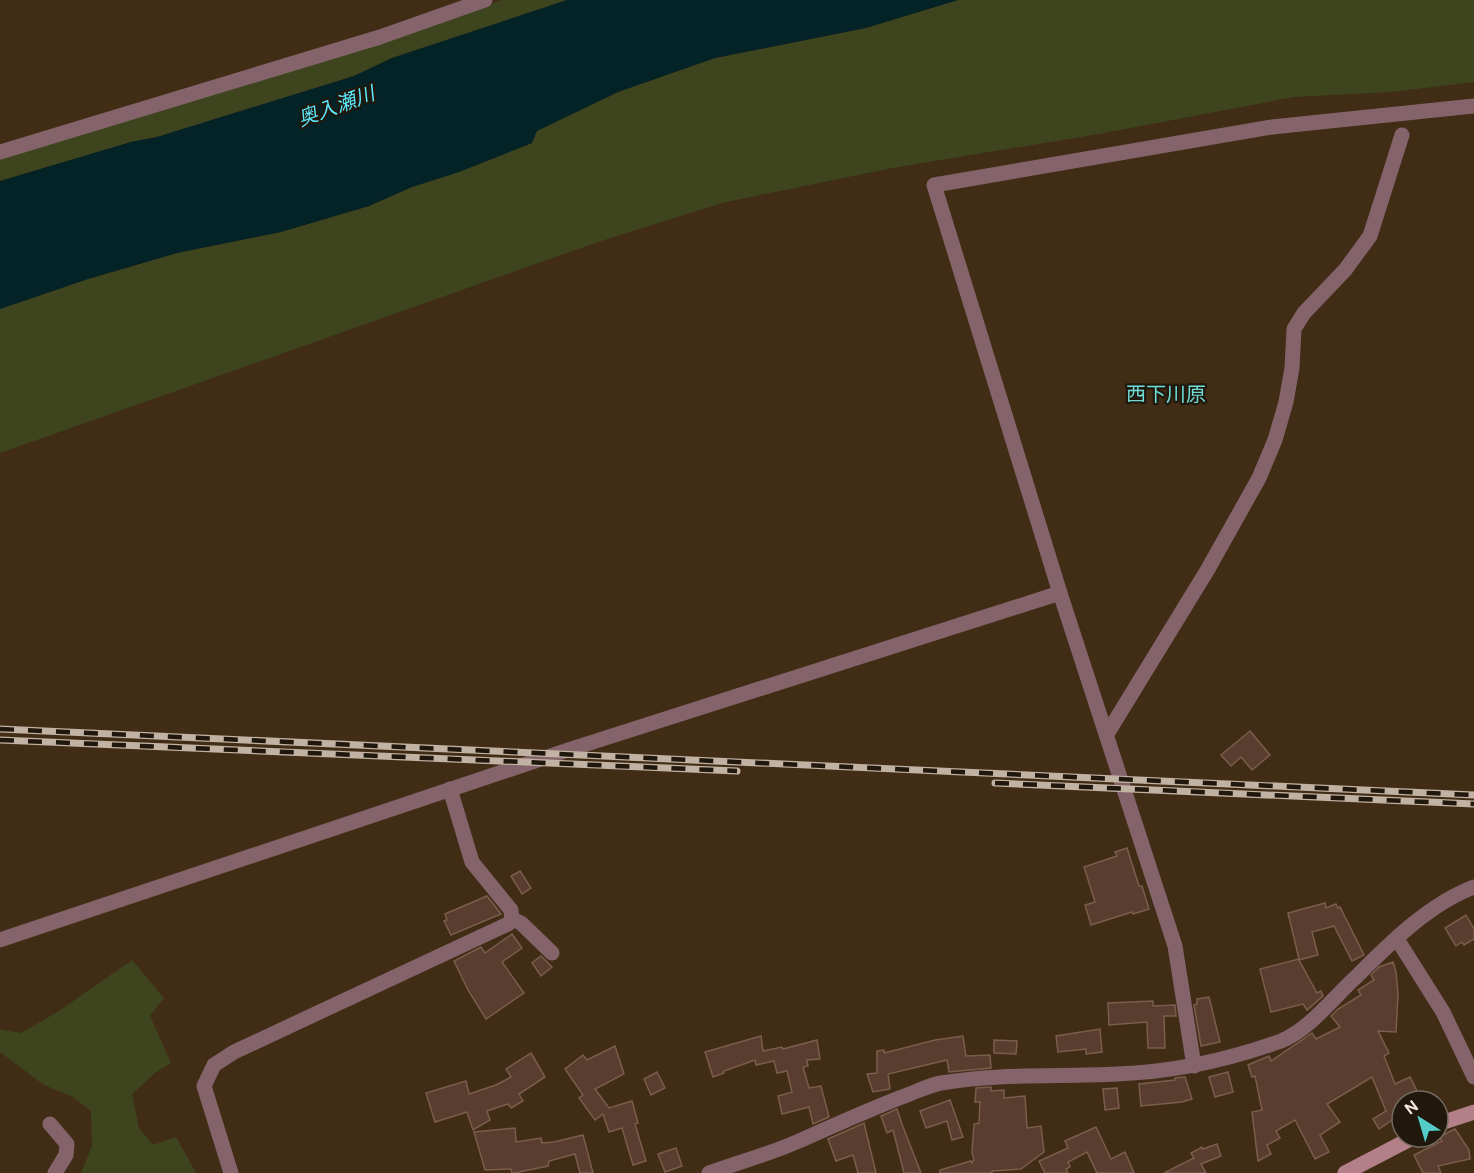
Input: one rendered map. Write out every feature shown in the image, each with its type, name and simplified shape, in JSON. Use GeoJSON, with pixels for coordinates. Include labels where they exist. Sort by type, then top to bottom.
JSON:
{"type":"FeatureCollection","features":[{"type":"Feature","properties":{"kind":"main road"},"geometry":{"type":"LineString","coordinates":[[1450,1120],[1474,1112]]}},
{"type":"Feature","properties":{"kind":"main road"},"geometry":{"type":"LineString","coordinates":[[1345,1173],[1391,1149]]}},
{"type":"Feature","properties":{"kind":"street"},"geometry":{"type":"LineString","coordinates":[[0,152],[380,37],[485,0]]}},
{"type":"Feature","properties":{"kind":"street"},"geometry":{"type":"LineString","coordinates":[[1194,1066],[1175,946],[1060,593],[934,185],[1272,127],[1474,106]]}},
{"type":"Feature","properties":{"kind":"street"},"geometry":{"type":"LineString","coordinates":[[1107,734],[1208,569],[1259,478],[1275,440],[1286,402],[1292,368],[1294,329],[1304,314],[1345,270],[1370,236],[1402,135]]}},
{"type":"Feature","properties":{"kind":"street"},"geometry":{"type":"LineString","coordinates":[[0,939],[450,789],[1060,593]]}},
{"type":"Feature","properties":{"kind":"street"},"geometry":{"type":"LineString","coordinates":[[450,789],[472,862],[510,910],[512,919]]}},
{"type":"Feature","properties":{"kind":"street"},"geometry":{"type":"LineString","coordinates":[[709,1173],[796,1143],[878,1106],[939,1083],[1020,1077],[1120,1074],[1194,1066],[1285,1040],[1330,1004],[1355,977],[1397,939],[1445,901],[1474,887]]}},
{"type":"Feature","properties":{"kind":"street"},"geometry":{"type":"LineString","coordinates":[[512,919],[522,922],[552,953]]}},
{"type":"Feature","properties":{"kind":"street"},"geometry":{"type":"LineString","coordinates":[[231,1173],[204,1086],[213,1065],[234,1052],[508,924],[512,919]]}},
{"type":"Feature","properties":{"kind":"street"},"geometry":{"type":"LineString","coordinates":[[1397,939],[1443,1012],[1474,1077]]}},
{"type":"Feature","properties":{"kind":"street"},"geometry":{"type":"LineString","coordinates":[[50,1124],[67,1144],[66,1155],[55,1173]]}},
{"type":"Feature","properties":{"kind":"green space"},"geometry":{"type":"Polygon","coordinates":[[[502,0],[567,0],[392,58],[354,76],[157,137],[131,142],[0,181],[0,157],[381,40],[502,0]]]}},
{"type":"Feature","properties":{"kind":"green space"},"geometry":{"type":"Polygon","coordinates":[[[958,0],[1474,0],[1474,82],[1391,92],[1294,97],[1099,134],[892,168],[722,203],[598,242],[0,453],[0,309],[88,279],[177,253],[281,232],[369,206],[412,187],[459,172],[532,143],[536,131],[618,92],[715,58],[866,28],[958,0]]]}},
{"type":"Feature","properties":{"kind":"green space"},"geometry":{"type":"Polygon","coordinates":[[[132,960],[164,998],[150,1016],[171,1063],[155,1073],[132,1094],[139,1128],[153,1145],[176,1137],[196,1173],[81,1173],[92,1146],[91,1111],[73,1097],[44,1085],[0,1052],[0,1029],[21,1033],[59,1011],[132,960]]]}},
{"type":"Feature","properties":{"kind":"water","name":"奥入瀬川"},"geometry":{"type":"Polygon","coordinates":[[[567,0],[958,0],[866,28],[715,58],[618,92],[537,131],[532,143],[459,172],[412,187],[369,206],[281,232],[177,253],[88,279],[0,309],[0,181],[131,142],[157,137],[354,76],[392,58],[567,0]]]}},
{"type":"Feature","properties":{"kind":"building"},"geometry":{"type":"Polygon","coordinates":[[[1250,731],[1270,755],[1252,770],[1241,757],[1231,766],[1221,755],[1250,731]]]}},
{"type":"Feature","properties":{"kind":"building"},"geometry":{"type":"Polygon","coordinates":[[[1127,848],[1149,909],[1091,925],[1085,905],[1095,902],[1084,867],[1117,856],[1115,852],[1127,848]]]}},
{"type":"Feature","properties":{"kind":"building"},"geometry":{"type":"Polygon","coordinates":[[[520,871],[531,888],[522,894],[511,876],[520,871]]]}},
{"type":"Feature","properties":{"kind":"building"},"geometry":{"type":"Polygon","coordinates":[[[487,896],[501,914],[451,935],[444,921],[447,920],[445,914],[487,896]]]}},
{"type":"Feature","properties":{"kind":"building"},"geometry":{"type":"Polygon","coordinates":[[[1325,903],[1326,908],[1336,904],[1338,908],[1340,907],[1364,955],[1352,961],[1334,926],[1312,932],[1318,955],[1299,960],[1317,993],[1321,991],[1323,996],[1307,1010],[1303,1004],[1271,1012],[1260,969],[1299,959],[1288,913],[1325,903]]]}},
{"type":"Feature","properties":{"kind":"building"},"geometry":{"type":"Polygon","coordinates":[[[1466,915],[1474,929],[1474,939],[1464,945],[1462,942],[1456,946],[1445,928],[1466,915]]]}},
{"type":"Feature","properties":{"kind":"building"},"geometry":{"type":"Polygon","coordinates":[[[512,934],[522,948],[502,962],[524,993],[486,1019],[454,961],[481,947],[485,953],[512,934]]]}},
{"type":"Feature","properties":{"kind":"building"},"geometry":{"type":"Polygon","coordinates":[[[541,956],[552,967],[541,976],[532,963],[541,956]]]}},
{"type":"Feature","properties":{"kind":"building"},"geometry":{"type":"Polygon","coordinates":[[[1393,962],[1398,994],[1396,1032],[1378,1031],[1389,1053],[1384,1056],[1395,1084],[1410,1077],[1416,1089],[1390,1089],[1390,1121],[1379,1129],[1373,1119],[1386,1111],[1372,1077],[1327,1104],[1340,1122],[1320,1135],[1329,1152],[1315,1159],[1295,1120],[1276,1131],[1280,1138],[1267,1145],[1271,1154],[1258,1161],[1252,1112],[1262,1110],[1255,1076],[1252,1077],[1248,1065],[1269,1056],[1271,1061],[1312,1033],[1316,1039],[1340,1027],[1331,1016],[1361,995],[1358,990],[1374,980],[1371,975],[1379,967],[1393,962]]]}},
{"type":"Feature","properties":{"kind":"building"},"geometry":{"type":"Polygon","coordinates":[[[1209,997],[1220,1042],[1201,1046],[1194,1005],[1197,1004],[1197,999],[1209,997]]]}},
{"type":"Feature","properties":{"kind":"building"},"geometry":{"type":"Polygon","coordinates":[[[1153,1001],[1153,1006],[1175,1005],[1176,1016],[1164,1016],[1165,1048],[1148,1048],[1147,1022],[1109,1025],[1108,1003],[1153,1001]]]}},
{"type":"Feature","properties":{"kind":"building"},"geometry":{"type":"Polygon","coordinates":[[[1100,1029],[1102,1052],[1086,1054],[1086,1049],[1058,1052],[1056,1036],[1100,1029]]]}},
{"type":"Feature","properties":{"kind":"building"},"geometry":{"type":"Polygon","coordinates":[[[761,1036],[763,1051],[782,1047],[783,1049],[817,1040],[820,1059],[807,1060],[808,1066],[803,1067],[809,1088],[821,1086],[829,1117],[813,1124],[809,1107],[782,1114],[778,1096],[792,1092],[787,1071],[777,1073],[774,1061],[756,1065],[755,1060],[713,1077],[705,1052],[761,1036]]]}},
{"type":"Feature","properties":{"kind":"building"},"geometry":{"type":"Polygon","coordinates":[[[963,1036],[966,1056],[990,1055],[991,1068],[949,1072],[947,1060],[888,1074],[890,1089],[873,1092],[867,1074],[877,1073],[877,1051],[884,1050],[884,1053],[935,1040],[963,1036]]]}},
{"type":"Feature","properties":{"kind":"building"},"geometry":{"type":"Polygon","coordinates":[[[994,1040],[1017,1041],[1016,1054],[994,1053],[994,1040]]]}},
{"type":"Feature","properties":{"kind":"building"},"geometry":{"type":"Polygon","coordinates":[[[615,1046],[624,1074],[595,1089],[609,1108],[632,1101],[638,1123],[635,1124],[646,1161],[633,1165],[622,1128],[609,1132],[603,1114],[595,1120],[579,1098],[583,1095],[565,1069],[583,1055],[587,1060],[615,1046]]]}},
{"type":"Feature","properties":{"kind":"building"},"geometry":{"type":"Polygon","coordinates":[[[531,1053],[545,1077],[519,1094],[523,1101],[511,1108],[508,1104],[487,1111],[490,1120],[473,1130],[467,1112],[435,1122],[426,1093],[466,1081],[469,1094],[496,1085],[511,1077],[506,1069],[531,1053]]]}},
{"type":"Feature","properties":{"kind":"building"},"geometry":{"type":"Polygon","coordinates":[[[657,1072],[665,1088],[651,1095],[644,1079],[657,1072]]]}},
{"type":"Feature","properties":{"kind":"building"},"geometry":{"type":"Polygon","coordinates":[[[1228,1072],[1233,1092],[1215,1097],[1209,1077],[1228,1072]]]}},
{"type":"Feature","properties":{"kind":"building"},"geometry":{"type":"Polygon","coordinates":[[[1185,1077],[1192,1099],[1141,1106],[1139,1084],[1185,1077]]]}},
{"type":"Feature","properties":{"kind":"building"},"geometry":{"type":"Polygon","coordinates":[[[991,1087],[991,1091],[1004,1090],[1004,1098],[1025,1096],[1027,1128],[1041,1126],[1044,1152],[1021,1169],[992,1171],[992,1173],[940,1173],[940,1170],[971,1161],[972,1163],[974,1160],[972,1152],[974,1124],[979,1123],[980,1102],[975,1102],[976,1088],[991,1087]]]}},
{"type":"Feature","properties":{"kind":"building"},"geometry":{"type":"Polygon","coordinates":[[[1117,1088],[1119,1108],[1105,1110],[1103,1089],[1117,1088]]]}},
{"type":"Feature","properties":{"kind":"building"},"geometry":{"type":"Polygon","coordinates":[[[950,1100],[963,1137],[952,1140],[947,1121],[926,1128],[920,1111],[950,1100]]]}},
{"type":"Feature","properties":{"kind":"building"},"geometry":{"type":"Polygon","coordinates":[[[897,1109],[921,1173],[904,1173],[893,1130],[887,1133],[881,1116],[897,1109]]]}},
{"type":"Feature","properties":{"kind":"building"},"geometry":{"type":"Polygon","coordinates":[[[864,1123],[876,1173],[858,1173],[853,1155],[836,1161],[828,1139],[864,1123]]]}},
{"type":"Feature","properties":{"kind":"building"},"geometry":{"type":"Polygon","coordinates":[[[1096,1127],[1111,1159],[1125,1152],[1134,1173],[1097,1173],[1087,1152],[1068,1162],[1070,1167],[1066,1169],[1068,1173],[1045,1173],[1039,1161],[1068,1148],[1065,1141],[1096,1127]]]}},
{"type":"Feature","properties":{"kind":"building"},"geometry":{"type":"Polygon","coordinates":[[[515,1128],[516,1142],[541,1138],[542,1143],[554,1142],[583,1135],[593,1173],[580,1173],[575,1154],[549,1161],[548,1166],[514,1173],[511,1169],[485,1170],[474,1132],[515,1128]]]}},
{"type":"Feature","properties":{"kind":"building"},"geometry":{"type":"Polygon","coordinates":[[[1455,1129],[1469,1150],[1470,1159],[1438,1166],[1441,1173],[1423,1173],[1414,1155],[1426,1149],[1450,1149],[1450,1132],[1455,1129]]]}},
{"type":"Feature","properties":{"kind":"building"},"geometry":{"type":"Polygon","coordinates":[[[1217,1144],[1221,1156],[1201,1164],[1206,1173],[1164,1173],[1194,1158],[1191,1153],[1202,1147],[1203,1149],[1217,1144]]]}},
{"type":"Feature","properties":{"kind":"building"},"geometry":{"type":"Polygon","coordinates":[[[676,1148],[682,1166],[665,1172],[658,1154],[676,1148]]]}},
{"type":"Feature","properties":{"kind":"railway"},"geometry":{"type":"LineString","coordinates":[[0,729],[1474,795]]}},
{"type":"Feature","properties":{"kind":"railway"},"geometry":{"type":"LineString","coordinates":[[0,740],[737,771]]}},
{"type":"Feature","properties":{"kind":"railway"},"geometry":{"type":"LineString","coordinates":[[995,783],[1474,804]]}},
{"type":"Feature","properties":{"kind":"district","name":"西下川原"},"geometry":{"type":"Point","coordinates":[1166,394]}}]}
